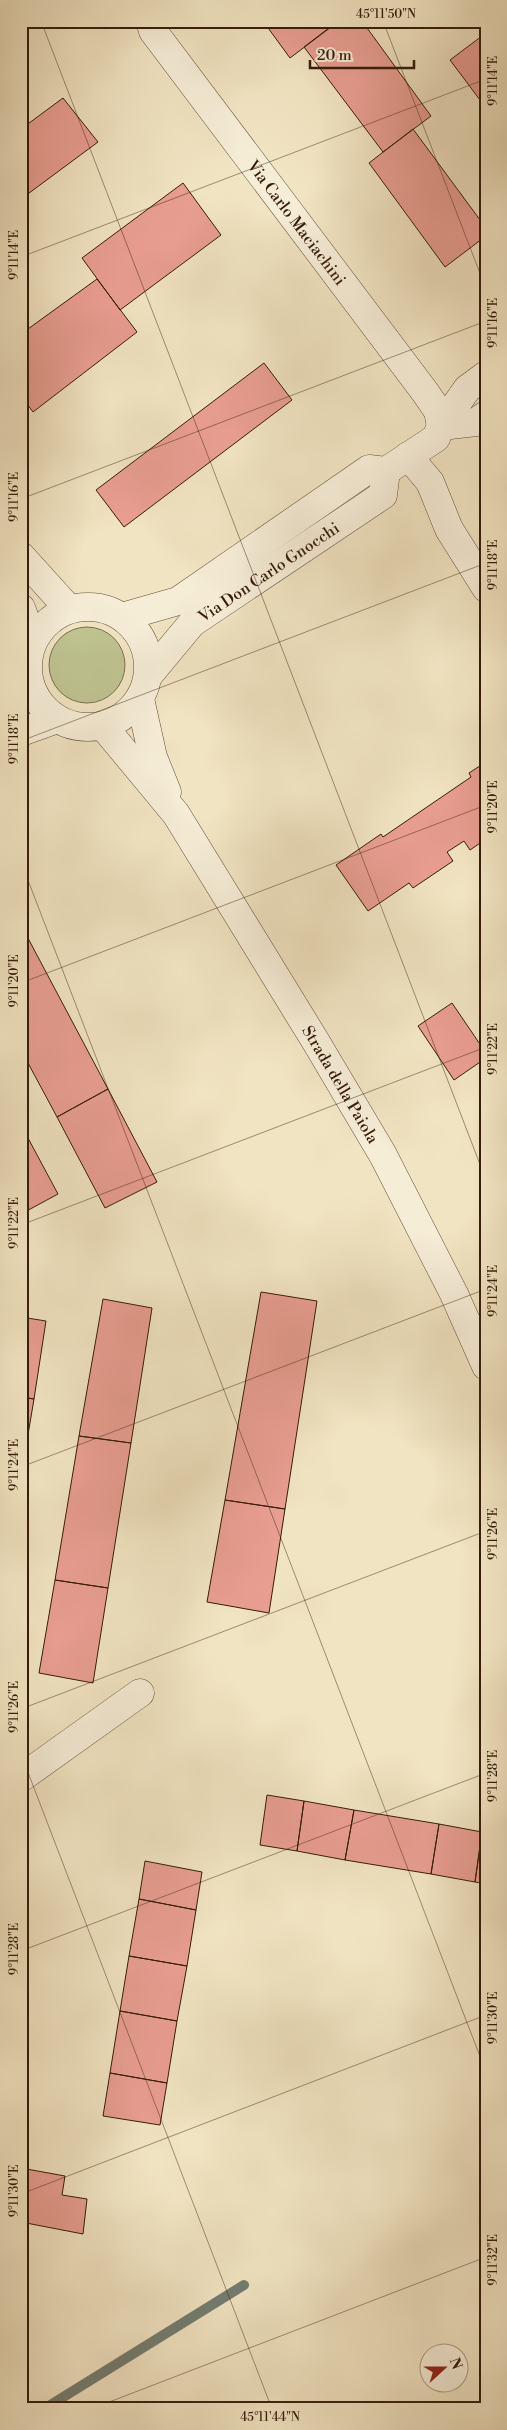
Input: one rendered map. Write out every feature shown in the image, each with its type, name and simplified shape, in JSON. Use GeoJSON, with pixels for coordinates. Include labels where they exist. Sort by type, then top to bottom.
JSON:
{"type":"FeatureCollection","features":[{"type":"Feature","properties":{"kind":"street","name":"Via Carlo Maciachini"},"geometry":{"type":"LineString","coordinates":[[150,21],[152,31],[425,392],[438,411],[441,426]]}},
{"type":"Feature","properties":{"kind":"street","name":"Via Don Carlo Gnocchi"},"geometry":{"type":"LineString","coordinates":[[122,617],[178,600],[369,469],[397,464],[436,438],[441,426],[467,389],[486,375]]}},
{"type":"Feature","properties":{"kind":"street"},"geometry":{"type":"LineString","coordinates":[[441,426],[476,422],[486,415]]}},
{"type":"Feature","properties":{"kind":"street","name":"Via Don Carlo Gnocchi"},"geometry":{"type":"LineString","coordinates":[[144,688],[192,623],[383,494],[397,464]]}},
{"type":"Feature","properties":{"kind":"street"},"geometry":{"type":"LineString","coordinates":[[397,464],[430,482],[449,529],[486,588]]}},
{"type":"Feature","properties":{"kind":"street"},"geometry":{"type":"LineString","coordinates":[[21,556],[70,609]]}},
{"type":"Feature","properties":{"kind":"street"},"geometry":{"type":"LineString","coordinates":[[21,608],[30,682],[39,704],[57,719],[79,727],[102,726],[124,716],[144,688],[146,650],[138,632],[122,617],[105,609],[87,606],[70,609],[41,626],[27,654]]}},
{"type":"Feature","properties":{"kind":"street","name":"Strada della Paiola"},"geometry":{"type":"LineString","coordinates":[[144,688],[153,757],[176,814]]}},
{"type":"Feature","properties":{"kind":"street"},"geometry":{"type":"LineString","coordinates":[[21,732],[57,719]]}},
{"type":"Feature","properties":{"kind":"street","name":"Strada della Paiola"},"geometry":{"type":"LineString","coordinates":[[102,726],[176,814],[316,1042],[383,1155],[454,1294],[486,1366]]}},
{"type":"Feature","properties":{"kind":"street"},"geometry":{"type":"LineString","coordinates":[[21,1778],[140,1692]]}},
{"type":"Feature","properties":{"kind":"green space"},"geometry":{"type":"Polygon","coordinates":[[[87,627],[101,630],[114,638],[122,651],[125,665],[122,679],[114,692],[101,700],[87,703],[73,700],[60,692],[52,679],[49,665],[52,651],[60,638],[73,630],[87,627]]]}},
{"type":"Feature","properties":{"kind":"building"},"geometry":{"type":"Polygon","coordinates":[[[263,21],[333,21],[335,24],[290,58],[263,21]]]}},
{"type":"Feature","properties":{"kind":"building"},"geometry":{"type":"Polygon","coordinates":[[[338,21],[362,21],[431,116],[383,152],[304,47],[338,21]]]}},
{"type":"Feature","properties":{"kind":"building"},"geometry":{"type":"Polygon","coordinates":[[[486,33],[486,108],[450,60],[486,33]]]}},
{"type":"Feature","properties":{"kind":"building"},"geometry":{"type":"Polygon","coordinates":[[[63,98],[98,142],[21,199],[21,129],[63,98]]]}},
{"type":"Feature","properties":{"kind":"building"},"geometry":{"type":"Polygon","coordinates":[[[413,129],[486,228],[486,236],[445,267],[369,163],[413,129]]]}},
{"type":"Feature","properties":{"kind":"building"},"geometry":{"type":"Polygon","coordinates":[[[183,183],[221,235],[120,310],[82,258],[183,183]]]}},
{"type":"Feature","properties":{"kind":"building"},"geometry":{"type":"Polygon","coordinates":[[[97,279],[137,332],[33,412],[21,396],[21,334],[97,279]]]}},
{"type":"Feature","properties":{"kind":"building"},"geometry":{"type":"Polygon","coordinates":[[[264,363],[292,400],[124,527],[96,490],[264,363]]]}},
{"type":"Feature","properties":{"kind":"building"},"geometry":{"type":"Polygon","coordinates":[[[486,762],[486,839],[470,850],[464,841],[447,852],[453,861],[413,888],[409,883],[368,911],[336,865],[381,834],[383,837],[471,777],[469,773],[486,762]]]}},
{"type":"Feature","properties":{"kind":"building"},"geometry":{"type":"Polygon","coordinates":[[[21,925],[108,1089],[57,1117],[21,1050],[21,925]]]}},
{"type":"Feature","properties":{"kind":"building"},"geometry":{"type":"Polygon","coordinates":[[[452,1003],[486,1053],[486,1058],[454,1080],[418,1026],[452,1003]]]}},
{"type":"Feature","properties":{"kind":"building"},"geometry":{"type":"Polygon","coordinates":[[[108,1089],[157,1182],[105,1208],[57,1117],[108,1089]]]}},
{"type":"Feature","properties":{"kind":"building"},"geometry":{"type":"Polygon","coordinates":[[[21,1125],[58,1194],[21,1214],[21,1125]]]}},
{"type":"Feature","properties":{"kind":"building"},"geometry":{"type":"Polygon","coordinates":[[[261,1292],[317,1301],[285,1509],[225,1500],[261,1292]]]}},
{"type":"Feature","properties":{"kind":"building"},"geometry":{"type":"Polygon","coordinates":[[[103,1299],[152,1308],[131,1443],[79,1436],[103,1299]]]}},
{"type":"Feature","properties":{"kind":"building"},"geometry":{"type":"Polygon","coordinates":[[[21,1317],[46,1321],[34,1399],[21,1397],[21,1317]]]}},
{"type":"Feature","properties":{"kind":"building"},"geometry":{"type":"Polygon","coordinates":[[[21,1397],[34,1399],[21,1476],[21,1397]]]}},
{"type":"Feature","properties":{"kind":"building"},"geometry":{"type":"Polygon","coordinates":[[[79,1436],[131,1443],[108,1588],[55,1580],[79,1436]]]}},
{"type":"Feature","properties":{"kind":"building"},"geometry":{"type":"Polygon","coordinates":[[[225,1500],[285,1509],[269,1613],[207,1602],[225,1500]]]}},
{"type":"Feature","properties":{"kind":"building"},"geometry":{"type":"Polygon","coordinates":[[[55,1580],[108,1588],[93,1683],[39,1673],[55,1580]]]}},
{"type":"Feature","properties":{"kind":"building"},"geometry":{"type":"Polygon","coordinates":[[[267,1795],[304,1801],[297,1851],[260,1845],[267,1795]]]}},
{"type":"Feature","properties":{"kind":"building"},"geometry":{"type":"Polygon","coordinates":[[[304,1801],[354,1810],[345,1860],[297,1851],[304,1801]]]}},
{"type":"Feature","properties":{"kind":"building"},"geometry":{"type":"Polygon","coordinates":[[[354,1810],[439,1824],[431,1874],[345,1860],[354,1810]]]}},
{"type":"Feature","properties":{"kind":"building"},"geometry":{"type":"Polygon","coordinates":[[[439,1824],[482,1832],[475,1882],[431,1874],[439,1824]]]}},
{"type":"Feature","properties":{"kind":"building"},"geometry":{"type":"Polygon","coordinates":[[[482,1832],[486,1833],[486,1884],[475,1882],[482,1832]]]}},
{"type":"Feature","properties":{"kind":"building"},"geometry":{"type":"Polygon","coordinates":[[[145,1861],[202,1872],[196,1910],[139,1899],[145,1861]]]}},
{"type":"Feature","properties":{"kind":"building"},"geometry":{"type":"Polygon","coordinates":[[[139,1899],[196,1910],[187,1966],[129,1956],[139,1899]]]}},
{"type":"Feature","properties":{"kind":"building"},"geometry":{"type":"Polygon","coordinates":[[[129,1956],[187,1966],[177,2021],[120,2011],[129,1956]]]}},
{"type":"Feature","properties":{"kind":"building"},"geometry":{"type":"Polygon","coordinates":[[[120,2011],[177,2021],[167,2083],[110,2073],[120,2011]]]}},
{"type":"Feature","properties":{"kind":"building"},"geometry":{"type":"Polygon","coordinates":[[[110,2073],[167,2083],[160,2125],[103,2116],[110,2073]]]}},
{"type":"Feature","properties":{"kind":"building"},"geometry":{"type":"Polygon","coordinates":[[[21,2168],[65,2176],[62,2195],[87,2199],[83,2234],[21,2222],[21,2168]]]}},
{"type":"Feature","properties":{"kind":"waterway"},"geometry":{"type":"LineString","coordinates":[[44,2409],[244,2285]]}}]}
